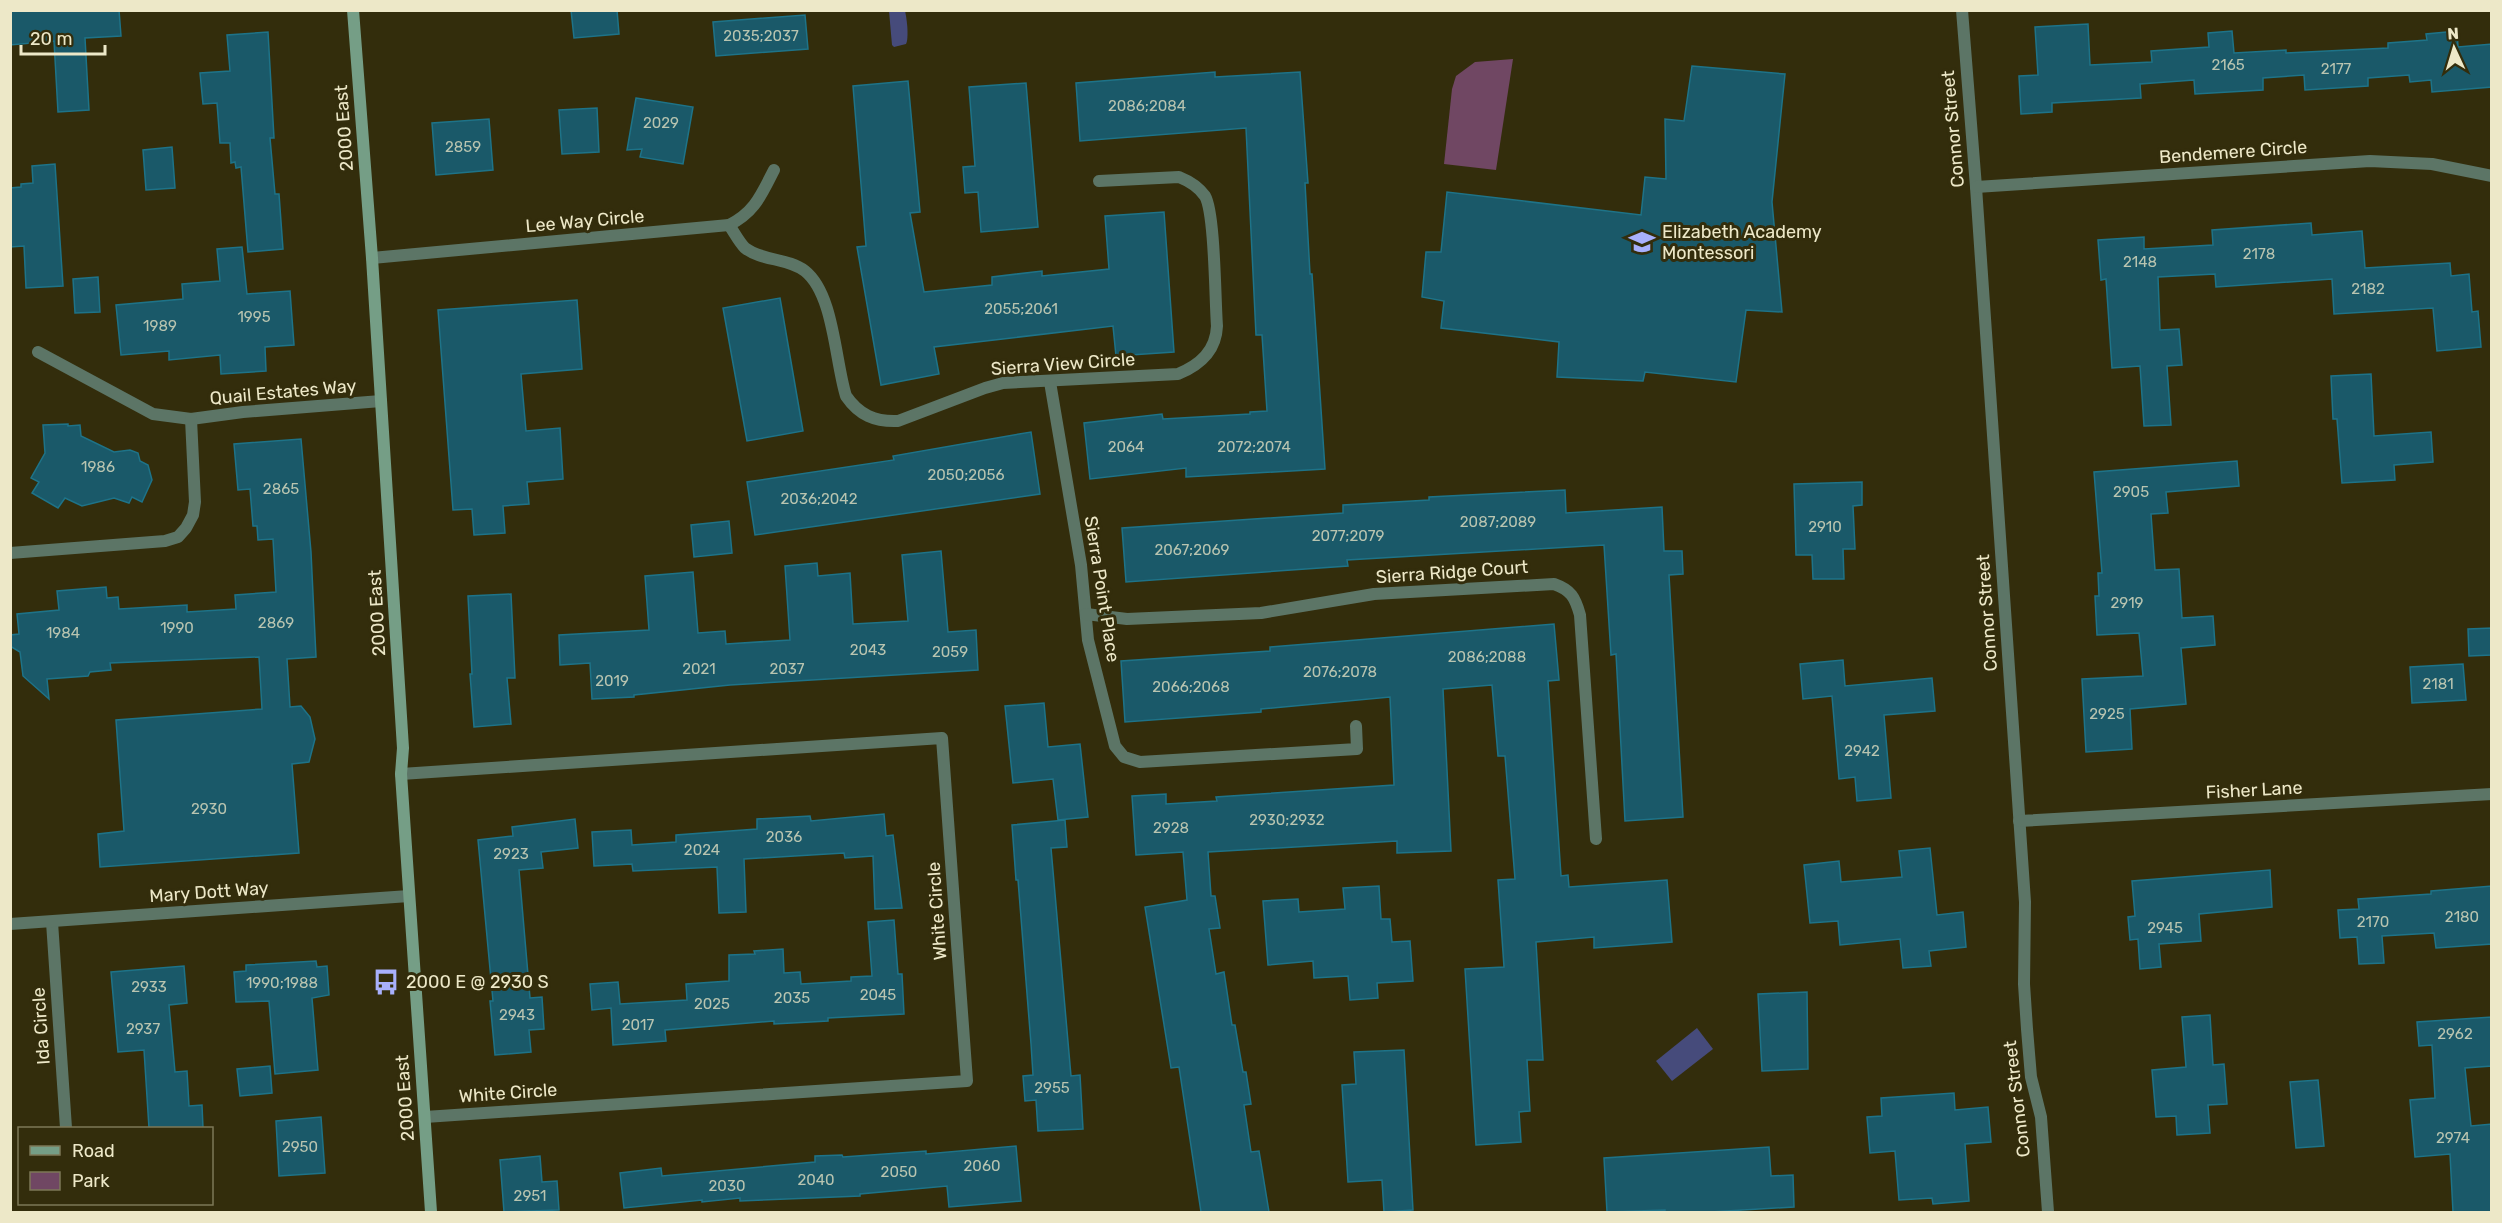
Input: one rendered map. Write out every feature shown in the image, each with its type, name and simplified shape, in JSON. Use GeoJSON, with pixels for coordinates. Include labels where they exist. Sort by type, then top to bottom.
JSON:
{"type":"FeatureCollection","features":[{"type":"Feature","properties":{"kind":"street","name":"2000 East"},"geometry":{"type":"LineString","coordinates":[[352,10],[372,258],[403,748],[401,774],[431,1212]]}},
{"type":"Feature","properties":{"kind":"street","name":"Connor Street"},"geometry":{"type":"LineString","coordinates":[[1962,10],[2025,902],[2026,1017],[2031,1077],[2041,1117],[2048,1212]]}},
{"type":"Feature","properties":{"kind":"street","name":"Bendemere Circle"},"geometry":{"type":"LineString","coordinates":[[1976,187],[2370,161],[2432,164],[2492,176]]}},
{"type":"Feature","properties":{"kind":"street","name":"Lee Way Circle"},"geometry":{"type":"LineString","coordinates":[[372,258],[729,225],[744,218],[752,210],[774,171]]}},
{"type":"Feature","properties":{"kind":"street","name":"Sierra View Circle"},"geometry":{"type":"LineString","coordinates":[[729,225],[744,247],[754,253],[792,264],[813,278],[825,301],[846,396],[864,415],[886,422],[898,421],[993,386],[1178,374],[1199,363],[1208,354],[1216,336],[1210,215],[1204,194],[1190,181],[1179,177],[1099,181]]}},
{"type":"Feature","properties":{"kind":"street"},"geometry":{"type":"LineString","coordinates":[[38,352],[153,414],[191,419]]}},
{"type":"Feature","properties":{"kind":"street","name":"Sierra Point Place"},"geometry":{"type":"LineString","coordinates":[[1050,382],[1081,565],[1088,640],[1115,746],[1124,757],[1140,762],[1357,749],[1356,726]]}},
{"type":"Feature","properties":{"kind":"street","name":"Quail Estates Way"},"geometry":{"type":"LineString","coordinates":[[10,553],[141,544],[178,537],[193,515],[195,502],[191,419],[243,411],[381,401]]}},
{"type":"Feature","properties":{"kind":"street","name":"Sierra Ridge Court"},"geometry":{"type":"LineString","coordinates":[[1086,614],[1127,619],[1261,613],[1374,594],[1554,584],[1567,588],[1575,597],[1580,615],[1596,839]]}},
{"type":"Feature","properties":{"kind":"street","name":"White Circle"},"geometry":{"type":"LineString","coordinates":[[401,774],[942,738],[966,1063],[967,1081],[425,1117]]}},
{"type":"Feature","properties":{"kind":"street","name":"Fisher Lane"},"geometry":{"type":"LineString","coordinates":[[2019,821],[2492,794]]}},
{"type":"Feature","properties":{"kind":"street","name":"Mary Dott Way"},"geometry":{"type":"LineString","coordinates":[[10,924],[409,896]]}},
{"type":"Feature","properties":{"kind":"street","name":"Ida Circle"},"geometry":{"type":"LineString","coordinates":[[52,922],[66,1127]]}},
{"type":"Feature","properties":{"kind":"green space"},"geometry":{"type":"Polygon","coordinates":[[[1513,59],[1496,170],[1444,164],[1452,89],[1456,76],[1475,62],[1513,59]]]}},
{"type":"Feature","properties":{"kind":"water"},"geometry":{"type":"Polygon","coordinates":[[[889,11],[905,11],[908,33],[906,44],[894,47],[892,45],[889,11]]]}},
{"type":"Feature","properties":{"kind":"water"},"geometry":{"type":"Polygon","coordinates":[[[1697,1028],[1713,1049],[1672,1081],[1656,1061],[1697,1028]]]}},
{"type":"Feature","properties":{"kind":"building"},"geometry":{"type":"Polygon","coordinates":[[[10,10],[119,10],[121,36],[85,38],[89,110],[58,112],[54,41],[10,45],[10,10]]]}},
{"type":"Feature","properties":{"kind":"building"},"geometry":{"type":"Polygon","coordinates":[[[571,10],[617,10],[619,34],[574,38],[571,10]]]}},
{"type":"Feature","properties":{"kind":"building"},"geometry":{"type":"Polygon","coordinates":[[[805,15],[808,49],[716,56],[713,22],[805,15]]]}},
{"type":"Feature","properties":{"kind":"building"},"geometry":{"type":"Polygon","coordinates":[[[2088,24],[2090,65],[2152,62],[2151,51],[2209,47],[2208,33],[2232,31],[2234,53],[2286,50],[2286,53],[2388,48],[2388,43],[2427,40],[2426,34],[2457,31],[2458,47],[2492,44],[2492,87],[2432,92],[2431,80],[2410,82],[2409,75],[2368,78],[2368,86],[2305,90],[2304,75],[2263,78],[2263,90],[2195,94],[2194,80],[2140,84],[2141,98],[2052,103],[2052,112],[2021,114],[2019,76],[2038,75],[2035,27],[2088,24]]]}},
{"type":"Feature","properties":{"kind":"building"},"geometry":{"type":"Polygon","coordinates":[[[268,32],[274,138],[270,138],[275,194],[279,194],[283,249],[248,252],[241,167],[236,168],[235,162],[231,163],[230,143],[220,143],[217,103],[203,104],[200,73],[230,71],[227,35],[268,32]]]}},
{"type":"Feature","properties":{"kind":"building"},"geometry":{"type":"Polygon","coordinates":[[[1692,66],[1785,74],[1772,202],[1782,312],[1746,310],[1736,382],[1645,372],[1643,381],[1557,377],[1559,342],[1441,328],[1444,301],[1422,297],[1426,252],[1441,252],[1447,192],[1641,215],[1645,177],[1666,179],[1665,119],[1684,121],[1692,66]]]}},
{"type":"Feature","properties":{"kind":"building"},"geometry":{"type":"Polygon","coordinates":[[[1215,72],[1215,77],[1300,72],[1308,183],[1305,183],[1310,274],[1312,274],[1325,469],[1186,477],[1186,468],[1090,479],[1084,423],[1162,414],[1163,419],[1267,411],[1262,335],[1256,335],[1246,128],[1080,141],[1076,83],[1215,72]]]}},
{"type":"Feature","properties":{"kind":"building"},"geometry":{"type":"Polygon","coordinates":[[[908,81],[920,212],[910,213],[924,292],[992,285],[992,277],[1042,271],[1042,276],[1109,269],[1105,216],[1164,212],[1174,352],[1116,356],[1113,326],[934,347],[939,374],[881,385],[857,247],[866,246],[853,86],[908,81]]]}},
{"type":"Feature","properties":{"kind":"building"},"geometry":{"type":"Polygon","coordinates":[[[1026,83],[1038,227],[981,232],[978,192],[965,193],[963,167],[975,166],[969,87],[1026,83]]]}},
{"type":"Feature","properties":{"kind":"building"},"geometry":{"type":"Polygon","coordinates":[[[636,98],[693,107],[683,164],[640,157],[642,149],[627,150],[636,98]]]}},
{"type":"Feature","properties":{"kind":"building"},"geometry":{"type":"Polygon","coordinates":[[[597,108],[599,152],[562,154],[559,110],[597,108]]]}},
{"type":"Feature","properties":{"kind":"building"},"geometry":{"type":"Polygon","coordinates":[[[489,119],[493,170],[436,175],[432,123],[489,119]]]}},
{"type":"Feature","properties":{"kind":"building"},"geometry":{"type":"Polygon","coordinates":[[[172,147],[175,188],[146,190],[143,150],[172,147]]]}},
{"type":"Feature","properties":{"kind":"building"},"geometry":{"type":"Polygon","coordinates":[[[55,164],[63,286],[26,288],[24,246],[10,247],[10,188],[33,183],[32,166],[55,164]]]}},
{"type":"Feature","properties":{"kind":"building"},"geometry":{"type":"Polygon","coordinates":[[[2311,223],[2312,235],[2362,231],[2365,268],[2450,263],[2451,276],[2469,274],[2472,312],[2478,311],[2481,347],[2437,351],[2433,308],[2334,314],[2332,279],[2216,287],[2215,274],[2158,277],[2160,330],[2179,329],[2182,365],[2167,366],[2171,425],[2144,426],[2140,366],[2112,368],[2106,279],[2101,280],[2098,240],[2144,237],[2144,249],[2213,245],[2212,230],[2311,223]]]}},
{"type":"Feature","properties":{"kind":"building"},"geometry":{"type":"Polygon","coordinates":[[[242,247],[247,294],[290,291],[294,345],[265,347],[266,371],[221,374],[220,355],[169,360],[169,351],[121,355],[116,305],[183,299],[182,284],[220,281],[217,249],[242,247]]]}},
{"type":"Feature","properties":{"kind":"building"},"geometry":{"type":"Polygon","coordinates":[[[98,277],[100,312],[75,313],[73,279],[98,277]]]}},
{"type":"Feature","properties":{"kind":"building"},"geometry":{"type":"Polygon","coordinates":[[[780,298],[803,431],[747,441],[723,308],[780,298]]]}},
{"type":"Feature","properties":{"kind":"building"},"geometry":{"type":"Polygon","coordinates":[[[577,300],[582,369],[521,374],[526,431],[560,428],[563,479],[527,482],[529,504],[503,506],[505,533],[474,535],[472,509],[453,510],[438,310],[577,300]]]}},
{"type":"Feature","properties":{"kind":"building"},"geometry":{"type":"Polygon","coordinates":[[[2371,374],[2374,436],[2431,432],[2433,462],[2394,465],[2395,480],[2342,483],[2337,419],[2333,419],[2331,376],[2371,374]]]}},
{"type":"Feature","properties":{"kind":"building"},"geometry":{"type":"Polygon","coordinates":[[[68,424],[68,426],[80,425],[81,436],[114,452],[130,450],[138,453],[140,461],[148,465],[152,480],[142,502],[132,497],[129,503],[114,498],[82,506],[65,498],[58,508],[32,493],[39,482],[31,478],[45,453],[43,425],[68,424]]]}},
{"type":"Feature","properties":{"kind":"building"},"geometry":{"type":"Polygon","coordinates":[[[1031,432],[1040,494],[755,535],[747,482],[894,460],[893,456],[1031,432]]]}},
{"type":"Feature","properties":{"kind":"building"},"geometry":{"type":"Polygon","coordinates":[[[301,439],[311,552],[316,657],[287,659],[290,707],[301,706],[310,717],[315,739],[309,762],[292,764],[299,853],[100,867],[98,834],[124,831],[116,720],[262,709],[259,657],[110,663],[111,670],[90,672],[88,676],[47,679],[49,699],[23,676],[20,652],[10,646],[10,635],[19,634],[17,614],[59,610],[57,591],[106,587],[107,598],[118,597],[119,609],[187,605],[187,612],[236,609],[235,595],[276,592],[273,539],[258,540],[257,526],[253,526],[250,489],[238,490],[234,444],[301,439]]]}},
{"type":"Feature","properties":{"kind":"building"},"geometry":{"type":"Polygon","coordinates":[[[2237,461],[2239,486],[2166,492],[2168,513],[2151,514],[2155,570],[2179,569],[2182,618],[2213,616],[2215,645],[2181,648],[2186,704],[2130,709],[2132,749],[2086,752],[2082,679],[2143,676],[2139,633],[2097,635],[2095,596],[2099,596],[2098,573],[2102,573],[2094,472],[2237,461]]]}},
{"type":"Feature","properties":{"kind":"building"},"geometry":{"type":"Polygon","coordinates":[[[1862,482],[1862,505],[1853,506],[1855,549],[1843,549],[1844,579],[1813,579],[1812,555],[1796,555],[1794,484],[1862,482]]]}},
{"type":"Feature","properties":{"kind":"building"},"geometry":{"type":"Polygon","coordinates":[[[1565,490],[1566,513],[1662,507],[1664,551],[1682,551],[1683,574],[1669,575],[1683,817],[1625,821],[1616,654],[1611,655],[1604,545],[1347,560],[1348,566],[1126,582],[1122,528],[1343,513],[1343,505],[1429,500],[1429,497],[1565,490]]]}},
{"type":"Feature","properties":{"kind":"building"},"geometry":{"type":"Polygon","coordinates":[[[729,521],[732,553],[694,557],[691,525],[729,521]]]}},
{"type":"Feature","properties":{"kind":"building"},"geometry":{"type":"Polygon","coordinates":[[[941,551],[948,632],[976,630],[978,670],[730,685],[634,695],[634,697],[592,699],[590,663],[560,665],[559,635],[649,630],[645,576],[693,572],[698,633],[725,631],[726,644],[790,640],[785,566],[817,563],[818,576],[850,573],[853,624],[908,621],[902,555],[941,551]]]}},
{"type":"Feature","properties":{"kind":"building"},"geometry":{"type":"Polygon","coordinates":[[[511,594],[515,678],[507,678],[511,724],[474,727],[468,596],[511,594]]]}},
{"type":"Feature","properties":{"kind":"building"},"geometry":{"type":"Polygon","coordinates":[[[1554,624],[1559,680],[1548,681],[1561,876],[1568,875],[1569,887],[1667,880],[1672,942],[1594,948],[1594,937],[1536,942],[1543,1060],[1527,1060],[1530,1111],[1519,1112],[1521,1142],[1476,1145],[1465,969],[1504,967],[1498,880],[1515,879],[1505,756],[1498,756],[1492,685],[1443,689],[1451,851],[1397,853],[1397,841],[1208,852],[1211,896],[1215,896],[1220,928],[1209,929],[1216,974],[1224,972],[1232,1025],[1235,1025],[1251,1104],[1244,1105],[1251,1152],[1259,1151],[1269,1212],[1201,1212],[1179,1067],[1171,1068],[1145,907],[1187,900],[1183,852],[1136,855],[1132,796],[1166,794],[1166,804],[1217,801],[1216,797],[1394,785],[1390,697],[1261,709],[1261,712],[1125,722],[1121,661],[1270,651],[1270,647],[1554,624]]]}},
{"type":"Feature","properties":{"kind":"building"},"geometry":{"type":"Polygon","coordinates":[[[2492,628],[2492,655],[2469,656],[2468,629],[2492,628]]]}},
{"type":"Feature","properties":{"kind":"building"},"geometry":{"type":"Polygon","coordinates":[[[1843,660],[1845,686],[1932,678],[1935,711],[1884,715],[1891,798],[1857,801],[1855,777],[1839,779],[1832,696],[1803,699],[1800,664],[1843,660]]]}},
{"type":"Feature","properties":{"kind":"building"},"geometry":{"type":"Polygon","coordinates":[[[2463,664],[2466,700],[2412,703],[2410,667],[2463,664]]]}},
{"type":"Feature","properties":{"kind":"building"},"geometry":{"type":"Polygon","coordinates":[[[1044,703],[1048,747],[1080,744],[1088,817],[1058,820],[1053,779],[1013,783],[1005,706],[1044,703]]]}},
{"type":"Feature","properties":{"kind":"building"},"geometry":{"type":"Polygon","coordinates":[[[884,814],[886,836],[893,835],[902,908],[875,909],[873,856],[845,858],[844,853],[744,859],[746,912],[719,913],[717,867],[633,871],[632,864],[594,866],[592,832],[631,830],[632,845],[676,842],[676,835],[757,829],[757,819],[810,816],[811,821],[884,814]]]}},
{"type":"Feature","properties":{"kind":"building"},"geometry":{"type":"Polygon","coordinates":[[[575,819],[578,848],[541,852],[543,868],[519,870],[530,998],[542,997],[544,1029],[529,1030],[531,1052],[495,1055],[490,1001],[493,1001],[478,840],[513,836],[512,827],[575,819]]]}},
{"type":"Feature","properties":{"kind":"building"},"geometry":{"type":"Polygon","coordinates":[[[1065,820],[1067,847],[1051,848],[1071,1076],[1080,1075],[1083,1129],[1038,1131],[1036,1100],[1025,1101],[1023,1076],[1033,1075],[1012,825],[1065,820]]]}},
{"type":"Feature","properties":{"kind":"building"},"geometry":{"type":"Polygon","coordinates":[[[1930,848],[1937,915],[1963,912],[1966,947],[1929,951],[1931,966],[1903,968],[1900,939],[1840,945],[1838,921],[1810,923],[1804,865],[1839,861],[1841,882],[1902,877],[1899,851],[1930,848]]]}},
{"type":"Feature","properties":{"kind":"building"},"geometry":{"type":"Polygon","coordinates":[[[2270,870],[2272,907],[2199,914],[2201,941],[2159,944],[2161,967],[2140,969],[2138,939],[2130,940],[2128,917],[2135,916],[2132,881],[2270,870]]]}},
{"type":"Feature","properties":{"kind":"building"},"geometry":{"type":"Polygon","coordinates":[[[1379,886],[1381,919],[1390,919],[1392,942],[1410,941],[1413,981],[1377,983],[1378,998],[1350,1000],[1348,976],[1314,978],[1313,961],[1268,965],[1263,901],[1298,899],[1299,912],[1345,909],[1343,888],[1379,886]]]}},
{"type":"Feature","properties":{"kind":"building"},"geometry":{"type":"Polygon","coordinates":[[[2492,886],[2492,944],[2436,948],[2434,933],[2382,936],[2384,963],[2359,964],[2357,937],[2340,938],[2338,910],[2359,909],[2358,899],[2431,894],[2431,891],[2492,886]]]}},
{"type":"Feature","properties":{"kind":"building"},"geometry":{"type":"Polygon","coordinates":[[[894,920],[898,974],[902,974],[904,1014],[828,1018],[828,1021],[774,1024],[774,1021],[665,1030],[666,1041],[613,1045],[611,1008],[592,1010],[590,984],[618,982],[620,1004],[687,1000],[686,984],[729,981],[729,955],[755,954],[754,951],[783,949],[784,973],[800,972],[801,984],[851,981],[851,977],[872,976],[868,922],[894,920]]]}},
{"type":"Feature","properties":{"kind":"building"},"geometry":{"type":"Polygon","coordinates":[[[316,961],[317,967],[327,966],[329,995],[312,998],[318,1070],[275,1074],[269,1001],[236,1002],[234,972],[246,971],[246,965],[316,961]]]}},
{"type":"Feature","properties":{"kind":"building"},"geometry":{"type":"Polygon","coordinates":[[[184,966],[187,1003],[169,1005],[175,1072],[187,1071],[189,1106],[202,1105],[203,1127],[149,1127],[144,1050],[118,1052],[111,972],[184,966]]]}},
{"type":"Feature","properties":{"kind":"building"},"geometry":{"type":"Polygon","coordinates":[[[1807,992],[1808,1069],[1762,1071],[1758,994],[1807,992]]]}},
{"type":"Feature","properties":{"kind":"building"},"geometry":{"type":"Polygon","coordinates":[[[2210,1015],[2213,1065],[2224,1064],[2227,1104],[2208,1105],[2210,1133],[2177,1135],[2176,1116],[2156,1117],[2152,1070],[2186,1067],[2182,1017],[2210,1015]]]}},
{"type":"Feature","properties":{"kind":"building"},"geometry":{"type":"Polygon","coordinates":[[[2492,1017],[2492,1066],[2465,1068],[2471,1126],[2492,1124],[2492,1212],[2453,1212],[2450,1154],[2415,1157],[2410,1100],[2435,1098],[2432,1045],[2419,1046],[2417,1022],[2492,1017]]]}},
{"type":"Feature","properties":{"kind":"building"},"geometry":{"type":"Polygon","coordinates":[[[1404,1050],[1413,1210],[1384,1212],[1382,1180],[1348,1182],[1342,1085],[1356,1084],[1354,1052],[1404,1050]]]}},
{"type":"Feature","properties":{"kind":"building"},"geometry":{"type":"Polygon","coordinates":[[[270,1066],[272,1093],[240,1096],[237,1069],[270,1066]]]}},
{"type":"Feature","properties":{"kind":"building"},"geometry":{"type":"Polygon","coordinates":[[[2318,1080],[2324,1146],[2296,1148],[2290,1082],[2318,1080]]]}},
{"type":"Feature","properties":{"kind":"building"},"geometry":{"type":"Polygon","coordinates":[[[1954,1093],[1955,1110],[1988,1107],[1991,1142],[1965,1144],[1969,1201],[1933,1204],[1932,1198],[1899,1200],[1895,1151],[1870,1153],[1867,1117],[1882,1116],[1881,1098],[1954,1093]]]}},
{"type":"Feature","properties":{"kind":"building"},"geometry":{"type":"Polygon","coordinates":[[[321,1117],[325,1173],[279,1176],[276,1121],[321,1117]]]}},
{"type":"Feature","properties":{"kind":"building"},"geometry":{"type":"Polygon","coordinates":[[[1016,1146],[1021,1201],[949,1207],[947,1186],[860,1194],[860,1196],[740,1201],[740,1198],[624,1208],[620,1173],[661,1168],[662,1176],[815,1162],[815,1156],[842,1155],[843,1157],[926,1151],[926,1154],[1016,1146]]]}},
{"type":"Feature","properties":{"kind":"building"},"geometry":{"type":"Polygon","coordinates":[[[1769,1147],[1771,1176],[1793,1175],[1794,1207],[1710,1212],[1665,1212],[1665,1210],[1607,1212],[1604,1158],[1769,1147]]]}},
{"type":"Feature","properties":{"kind":"building"},"geometry":{"type":"Polygon","coordinates":[[[540,1156],[542,1182],[557,1181],[559,1210],[504,1212],[500,1160],[540,1156]]]}},
{"type":"Feature","properties":{"kind":"place","name":"Elizabeth Academy Montessori"},"geometry":{"type":"Point","coordinates":[1642,242]}},
{"type":"Feature","properties":{"kind":"place","name":"2000 E @ 2930 S"},"geometry":{"type":"Point","coordinates":[386,982]}}]}
